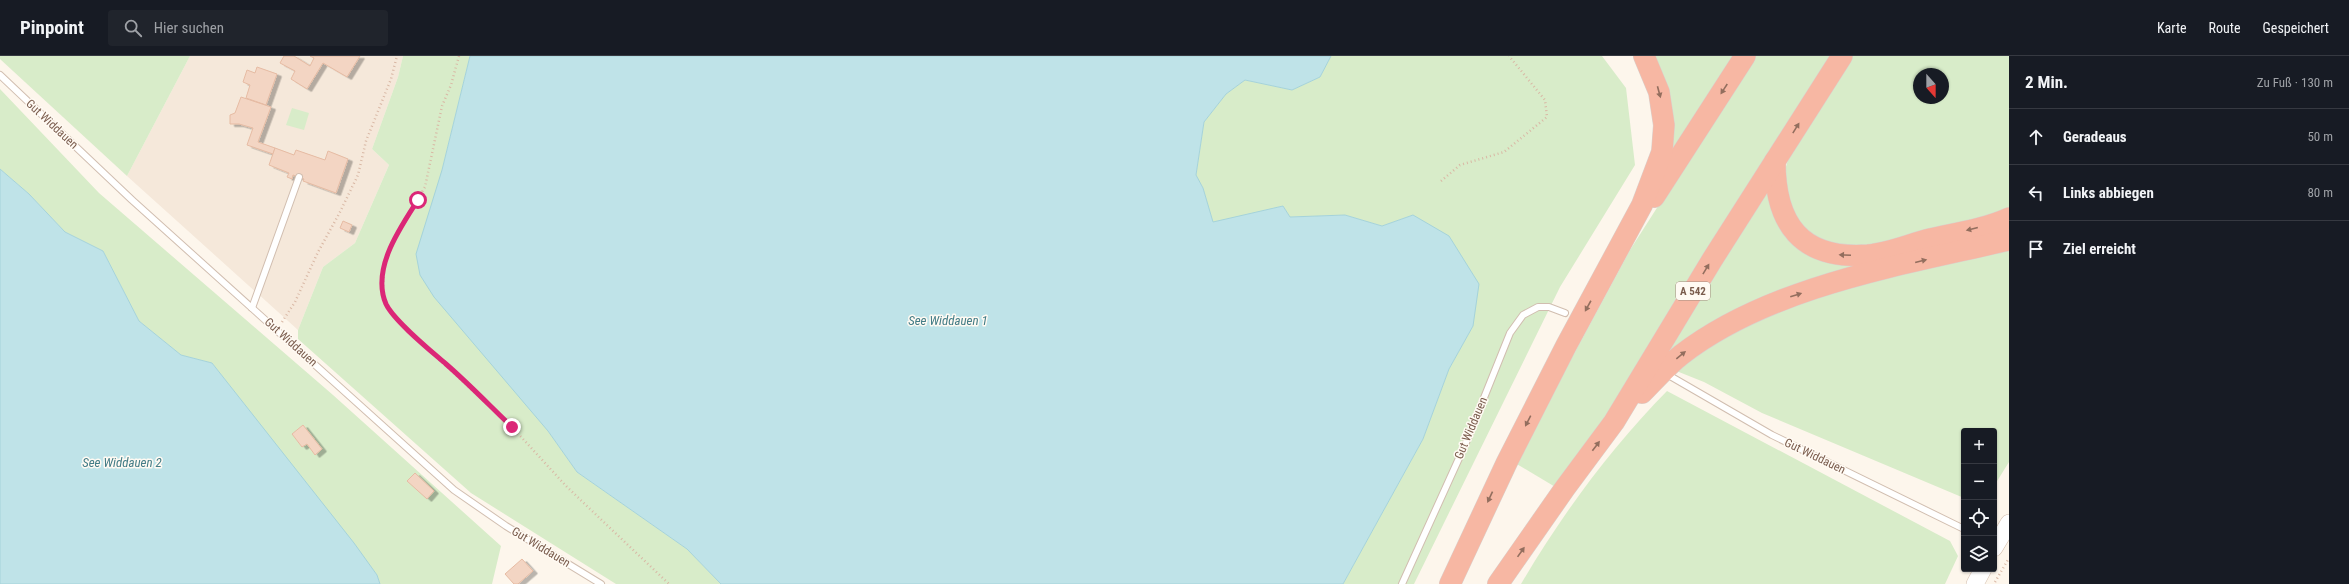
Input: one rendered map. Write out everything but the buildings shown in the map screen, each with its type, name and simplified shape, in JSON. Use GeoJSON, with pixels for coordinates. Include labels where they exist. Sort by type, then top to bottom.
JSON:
{"type":"FeatureCollection","features":[{"type":"Feature","properties":{"kind":"highway"},"geometry":{"type":"LineString","coordinates":[[1450,584],[1510,455],[1566,346],[1642,205],[1662,152],[1664,125],[1659,92],[1644,56]]}},
{"type":"Feature","properties":{"kind":"highway"},"geometry":{"type":"LineString","coordinates":[[1607,272],[1745,56]]}},
{"type":"Feature","properties":{"kind":"highway","name":"A 542"},"geometry":{"type":"LineString","coordinates":[[1498,584],[1565,488],[1614,422],[1712,260],[1842,56]]}},
{"type":"Feature","properties":{"kind":"highway"},"geometry":{"type":"LineString","coordinates":[[1775,161],[1777,193],[1781,208],[1790,229],[1812,247],[1841,256],[1869,255],[2009,218]]}},
{"type":"Feature","properties":{"kind":"highway"},"geometry":{"type":"LineString","coordinates":[[1614,422],[1681,355],[1704,339],[1780,300],[1880,270],[2009,240]]}},
{"type":"Feature","properties":{"kind":"main road"},"geometry":{"type":"LineString","coordinates":[[1997,542],[2009,523]]}},
{"type":"Feature","properties":{"kind":"main road"},"geometry":{"type":"LineString","coordinates":[[1975,584],[1981,572]]}},
{"type":"Feature","properties":{"kind":"lane","name":"Gut Widdauen"},"geometry":{"type":"LineString","coordinates":[[0,75],[132,200],[454,490],[506,526],[601,584]]}},
{"type":"Feature","properties":{"kind":"lane"},"geometry":{"type":"LineString","coordinates":[[252,308],[299,177]]}},
{"type":"Feature","properties":{"kind":"lane","name":"Gut Widdauen"},"geometry":{"type":"LineString","coordinates":[[1402,584],[1465,445],[1510,333],[1523,315],[1538,306],[1549,307],[1565,313]]}},
{"type":"Feature","properties":{"kind":"lane","name":"Gut Widdauen"},"geometry":{"type":"LineString","coordinates":[[1670,376],[1772,435],[1961,528]]}},
{"type":"Feature","properties":{"kind":"path"},"geometry":{"type":"LineString","coordinates":[[277,329],[295,302],[318,252],[339,214],[358,174],[366,141],[391,79],[397,56]]}},
{"type":"Feature","properties":{"kind":"path"},"geometry":{"type":"LineString","coordinates":[[459,56],[451,85],[442,106],[425,188],[391,244],[384,268],[383,287],[386,304],[394,316],[420,342],[512,427],[567,487],[669,584]]}},
{"type":"Feature","properties":{"kind":"path"},"geometry":{"type":"LineString","coordinates":[[1441,181],[1460,165],[1504,152],[1547,117],[1545,100],[1509,56]]}},
{"type":"Feature","properties":{"kind":"path"},"geometry":{"type":"LineString","coordinates":[[1994,584],[2009,558]]}},
{"type":"Feature","properties":{"kind":"shaded area"},"geometry":{"type":"Polygon","coordinates":[[[190,56],[403,56],[398,77],[372,149],[389,165],[355,243],[323,267],[298,330],[127,176],[190,56]]]}},
{"type":"Feature","properties":{"kind":"green space"},"geometry":{"type":"Polygon","coordinates":[[[0,56],[190,56],[127,176],[0,59],[0,56]]]}},
{"type":"Feature","properties":{"kind":"green space"},"geometry":{"type":"Polygon","coordinates":[[[403,56],[470,56],[442,170],[548,431],[577,472],[687,549],[721,584],[616,584],[471,493],[298,339],[298,330],[323,267],[355,243],[389,165],[372,149],[398,77],[403,56]]]}},
{"type":"Feature","properties":{"kind":"green space"},"geometry":{"type":"Polygon","coordinates":[[[1331,56],[1602,56],[1626,88],[1635,165],[1560,287],[1414,584],[1343,584],[1423,439],[1449,369],[1473,326],[1413,215],[1382,226],[1345,215],[1290,217],[1283,206],[1213,223],[1203,188],[1196,175],[1204,122],[1226,94],[1245,80],[1292,90],[1320,77],[1331,56]]]}},
{"type":"Feature","properties":{"kind":"green space"},"geometry":{"type":"Polygon","coordinates":[[[1651,56],[1735,56],[1669,161],[1651,56]]]}},
{"type":"Feature","properties":{"kind":"green space"},"geometry":{"type":"Polygon","coordinates":[[[1754,56],[1830,56],[1614,406],[1557,488],[1515,463],[1630,250],[1754,56]]]}},
{"type":"Feature","properties":{"kind":"green space"},"geometry":{"type":"Polygon","coordinates":[[[1852,56],[2009,56],[2009,208],[1998,213],[1847,251],[1800,231],[1782,181],[1789,156],[1852,56]]]}},
{"type":"Feature","properties":{"kind":"green space"},"geometry":{"type":"Polygon","coordinates":[[[0,89],[99,193],[333,395],[501,546],[492,584],[380,584],[377,575],[212,363],[181,355],[139,321],[103,251],[65,232],[29,194],[0,169],[0,89]]]}},
{"type":"Feature","properties":{"kind":"green space"},"geometry":{"type":"Polygon","coordinates":[[[292,108],[309,113],[304,130],[286,125],[292,108]]]}},
{"type":"Feature","properties":{"kind":"green space"},"geometry":{"type":"Polygon","coordinates":[[[1767,182],[1817,253],[2009,224],[2009,232],[1832,277],[1660,359],[1767,182]]]}},
{"type":"Feature","properties":{"kind":"green space"},"geometry":{"type":"Polygon","coordinates":[[[2009,245],[2009,462],[1997,481],[1997,428],[1961,428],[1961,497],[1762,413],[1704,382],[1674,370],[1711,342],[1806,298],[2009,245]]]}},
{"type":"Feature","properties":{"kind":"green space"},"geometry":{"type":"Polygon","coordinates":[[[1667,391],[1950,541],[1958,556],[1945,584],[1521,584],[1553,532],[1588,483],[1626,435],[1667,391]]]}},
{"type":"Feature","properties":{"kind":"water","name":"See Widdauen 1"},"geometry":{"type":"Polygon","coordinates":[[[470,56],[1331,56],[1320,77],[1292,90],[1245,80],[1226,94],[1204,122],[1196,175],[1203,188],[1213,222],[1283,206],[1290,217],[1345,215],[1382,226],[1413,215],[1449,236],[1479,284],[1473,326],[1449,369],[1423,439],[1343,584],[721,584],[687,549],[577,472],[548,431],[434,297],[420,275],[416,254],[442,170],[470,56]]]}},
{"type":"Feature","properties":{"kind":"water","name":"See Widdauen 2"},"geometry":{"type":"Polygon","coordinates":[[[0,169],[29,194],[65,232],[103,251],[139,321],[181,355],[212,363],[354,543],[377,575],[380,584],[0,584],[0,169]]]}},
{"type":"Feature","properties":{"kind":"route"},"geometry":{"type":"LineString","coordinates":[[418,200],[391,244],[384,268],[383,287],[386,304],[394,316],[420,342],[450,367],[473,391],[512,427]]}}]}
